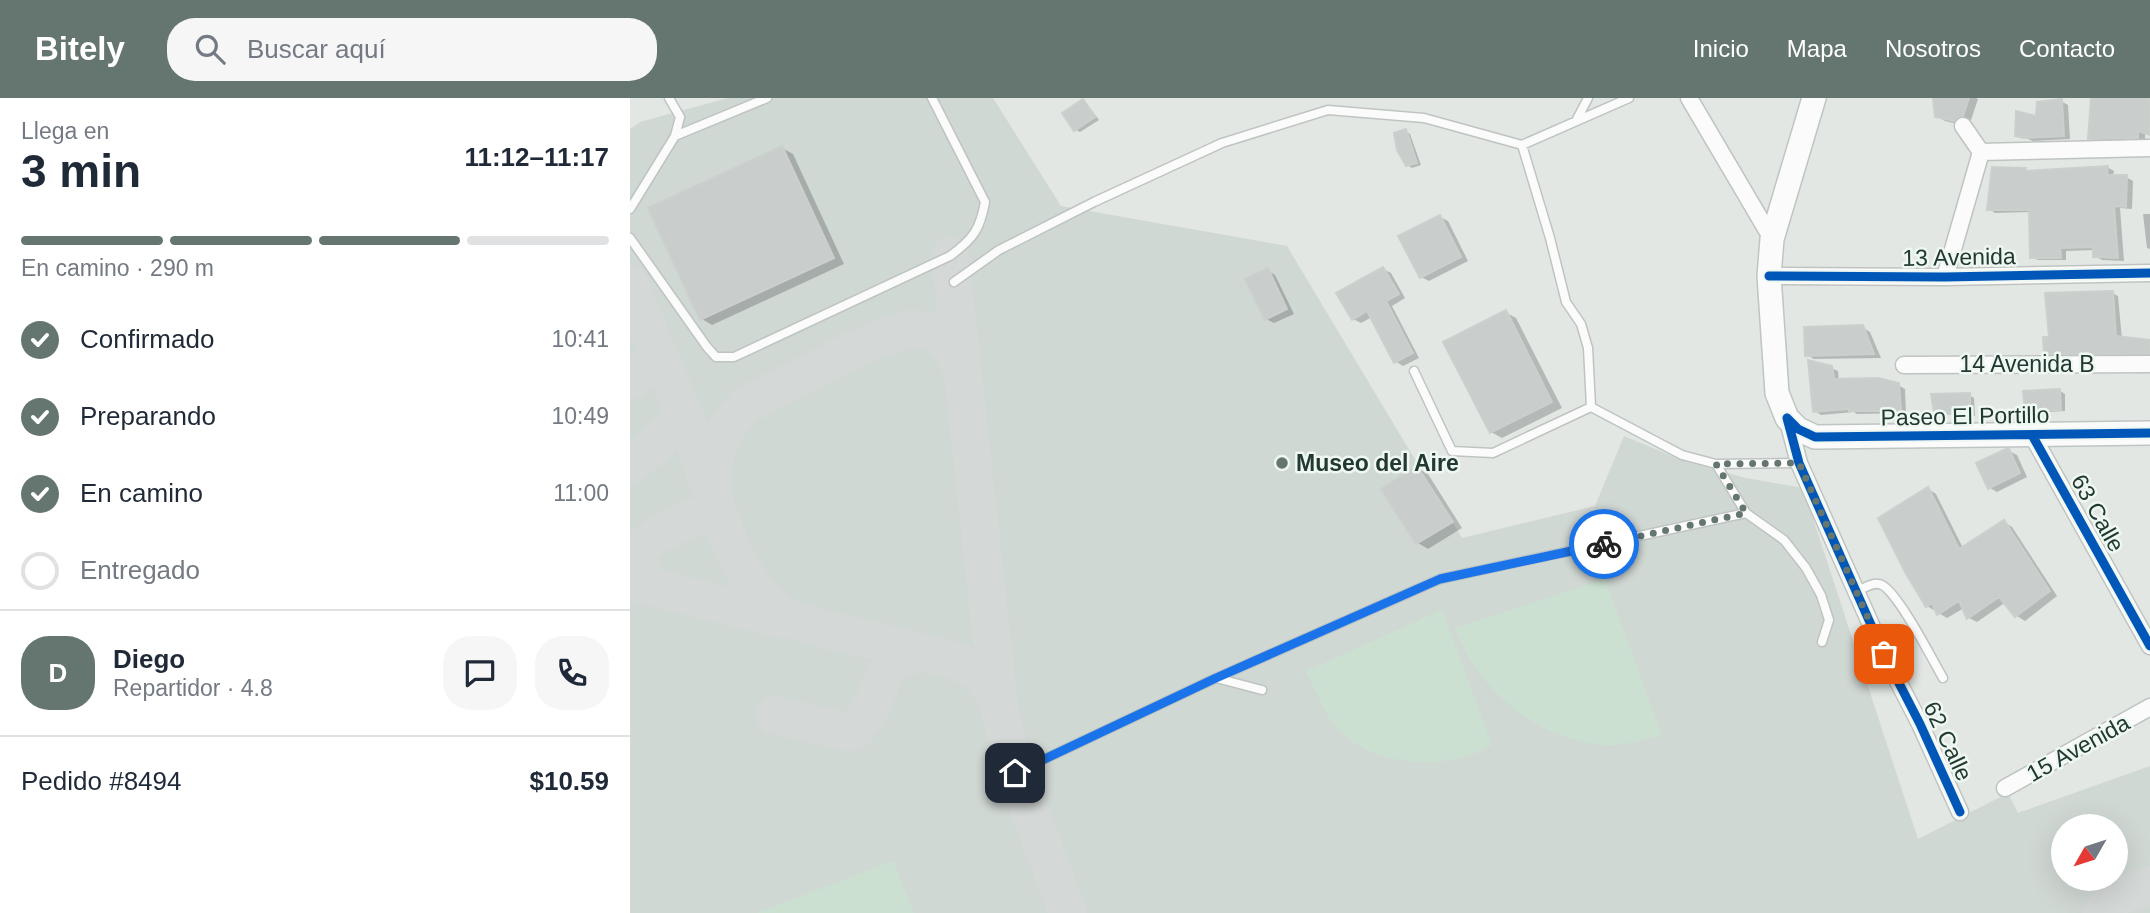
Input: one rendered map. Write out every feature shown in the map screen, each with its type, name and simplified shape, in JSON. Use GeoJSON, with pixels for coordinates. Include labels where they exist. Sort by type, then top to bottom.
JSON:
{"type":"FeatureCollection","features":[{"type":"Feature","properties":{"kind":"main road"},"geometry":{"type":"LineString","coordinates":[[1787,418],[1777,394],[1769,276],[1772,239],[1814,98]]}},
{"type":"Feature","properties":{"kind":"main road","name":"Paseo El Portillo"},"geometry":{"type":"LineString","coordinates":[[1787,418],[1798,429],[1815,437],[2150,433]]}},
{"type":"Feature","properties":{"kind":"street"},"geometry":{"type":"LineString","coordinates":[[1689,98],[1772,239]]}},
{"type":"Feature","properties":{"kind":"street"},"geometry":{"type":"LineString","coordinates":[[1945,277],[1981,152],[1964,126]]}},
{"type":"Feature","properties":{"kind":"street"},"geometry":{"type":"LineString","coordinates":[[1981,152],[2150,148]]}},
{"type":"Feature","properties":{"kind":"street","name":"13 Avenida"},"geometry":{"type":"LineString","coordinates":[[1769,276],[1945,277],[2150,273]]}},
{"type":"Feature","properties":{"kind":"street","name":"14 Avenida B"},"geometry":{"type":"LineString","coordinates":[[1904,365],[2150,364]]}},
{"type":"Feature","properties":{"kind":"street","name":"62 Calle"},"geometry":{"type":"LineString","coordinates":[[1787,418],[1799,463],[1856,592],[1960,812]]}},
{"type":"Feature","properties":{"kind":"street","name":"63 Calle"},"geometry":{"type":"LineString","coordinates":[[2032,435],[2150,646]]}},
{"type":"Feature","properties":{"kind":"street","name":"15 Avenida"},"geometry":{"type":"LineString","coordinates":[[2005,789],[2150,707]]}},
{"type":"Feature","properties":{"kind":"lane"},"geometry":{"type":"LineString","coordinates":[[630,209],[675,136],[681,117],[669,98]]}},
{"type":"Feature","properties":{"kind":"lane"},"geometry":{"type":"LineString","coordinates":[[675,136],[767,98]]}},
{"type":"Feature","properties":{"kind":"lane"},"geometry":{"type":"LineString","coordinates":[[630,238],[716,357],[734,357],[758,346],[950,256],[975,234],[982,220],[985,202],[932,98]]}},
{"type":"Feature","properties":{"kind":"lane"},"geometry":{"type":"LineString","coordinates":[[1576,121],[1588,98]]}},
{"type":"Feature","properties":{"kind":"lane"},"geometry":{"type":"LineString","coordinates":[[954,282],[999,250],[1094,202],[1222,143],[1328,110],[1424,118],[1522,145],[1629,98]]}},
{"type":"Feature","properties":{"kind":"lane"},"geometry":{"type":"LineString","coordinates":[[1522,145],[1566,302],[1581,324],[1588,348],[1591,407]]}},
{"type":"Feature","properties":{"kind":"lane"},"geometry":{"type":"LineString","coordinates":[[1414,371],[1452,452],[1493,453],[1591,407]]}},
{"type":"Feature","properties":{"kind":"lane"},"geometry":{"type":"LineString","coordinates":[[1591,407],[1682,455],[1716,464],[1799,463]]}},
{"type":"Feature","properties":{"kind":"lane"},"geometry":{"type":"LineString","coordinates":[[1716,464],[1746,513],[1784,540],[1807,568],[1821,595],[1829,620],[1822,642]]}},
{"type":"Feature","properties":{"kind":"lane"},"geometry":{"type":"LineString","coordinates":[[1015,773],[1216,678],[1440,579],[1746,513]]}},
{"type":"Feature","properties":{"kind":"lane"},"geometry":{"type":"LineString","coordinates":[[1856,592],[1873,584],[1882,585],[1895,598],[1943,678]]}},
{"type":"Feature","properties":{"kind":"lane"},"geometry":{"type":"LineString","coordinates":[[1216,678],[1262,690]]}},
{"type":"Feature","properties":{"kind":"shaded area"},"geometry":{"type":"Polygon","coordinates":[[[728,98],[993,98],[1061,206],[1287,246],[1462,538],[1595,506],[1624,436],[1687,462],[1746,478],[1803,488],[1918,839],[2008,793],[2018,813],[2150,766],[2150,913],[630,913],[630,129],[640,122],[728,98]]]}},
{"type":"Feature","properties":{"kind":"green space"},"geometry":{"type":"Polygon","coordinates":[[[1605,579],[1662,736],[1625,744],[1603,745],[1578,741],[1533,722],[1512,708],[1478,672],[1455,628],[1605,579]]]}},
{"type":"Feature","properties":{"kind":"green space"},"geometry":{"type":"Polygon","coordinates":[[[1442,610],[1492,745],[1476,753],[1449,760],[1411,762],[1374,753],[1357,744],[1342,733],[1330,719],[1306,671],[1442,610]]]}},
{"type":"Feature","properties":{"kind":"green space"},"geometry":{"type":"Polygon","coordinates":[[[893,861],[914,913],[757,913],[893,861]]]}},
{"type":"Feature","properties":{"kind":"building"},"geometry":{"type":"Polygon","coordinates":[[[1933,98],[1969,98],[1963,116],[1954,121],[1935,117],[1933,98]]]}},
{"type":"Feature","properties":{"kind":"building"},"geometry":{"type":"Polygon","coordinates":[[[2091,98],[2150,98],[2150,135],[2138,131],[2138,138],[2088,139],[2091,98]]]}},
{"type":"Feature","properties":{"kind":"building"},"geometry":{"type":"Polygon","coordinates":[[[1083,99],[1095,117],[1074,131],[1062,113],[1083,99]]]}},
{"type":"Feature","properties":{"kind":"building"},"geometry":{"type":"Polygon","coordinates":[[[2062,99],[2064,136],[2015,136],[2016,111],[2036,116],[2037,102],[2062,99]]]}},
{"type":"Feature","properties":{"kind":"building"},"geometry":{"type":"Polygon","coordinates":[[[1406,129],[1417,163],[1406,166],[1397,150],[1394,133],[1406,129]]]}},
{"type":"Feature","properties":{"kind":"building"},"geometry":{"type":"Polygon","coordinates":[[[782,146],[834,258],[700,320],[648,208],[782,146]]]}},
{"type":"Feature","properties":{"kind":"building"},"geometry":{"type":"Polygon","coordinates":[[[2108,166],[2107,175],[2127,175],[2126,207],[2114,206],[2118,258],[2093,257],[2093,247],[2060,248],[2061,258],[2030,258],[2029,210],[1987,210],[1992,167],[2026,168],[2025,171],[2108,166]]]}},
{"type":"Feature","properties":{"kind":"building"},"geometry":{"type":"Polygon","coordinates":[[[1440,215],[1461,257],[1420,278],[1398,236],[1440,215]]]}},
{"type":"Feature","properties":{"kind":"building"},"geometry":{"type":"Polygon","coordinates":[[[1383,267],[1399,294],[1386,301],[1413,353],[1394,363],[1367,311],[1352,320],[1336,293],[1383,267]]]}},
{"type":"Feature","properties":{"kind":"building"},"geometry":{"type":"Polygon","coordinates":[[[1268,268],[1287,309],[1265,320],[1245,279],[1268,268]]]}},
{"type":"Feature","properties":{"kind":"building"},"geometry":{"type":"Polygon","coordinates":[[[2113,291],[2116,336],[2150,340],[2150,354],[2044,354],[2043,337],[2049,337],[2045,293],[2113,291]]]}},
{"type":"Feature","properties":{"kind":"building"},"geometry":{"type":"Polygon","coordinates":[[[1506,310],[1552,402],[1490,433],[1443,342],[1506,310]]]}},
{"type":"Feature","properties":{"kind":"building"},"geometry":{"type":"Polygon","coordinates":[[[1863,325],[1874,354],[1805,356],[1804,327],[1863,325]]]}},
{"type":"Feature","properties":{"kind":"building"},"geometry":{"type":"Polygon","coordinates":[[[1808,360],[1832,366],[1834,379],[1878,378],[1899,383],[1901,411],[1849,409],[1813,412],[1808,360]]]}},
{"type":"Feature","properties":{"kind":"building"},"geometry":{"type":"Polygon","coordinates":[[[2060,389],[2061,410],[2025,411],[2023,391],[2060,389]]]}},
{"type":"Feature","properties":{"kind":"building"},"geometry":{"type":"Polygon","coordinates":[[[1970,393],[1970,414],[1934,412],[1931,394],[1970,393]]]}},
{"type":"Feature","properties":{"kind":"building"},"geometry":{"type":"Polygon","coordinates":[[[2009,449],[2020,473],[1988,489],[1976,463],[2009,449]]]}},
{"type":"Feature","properties":{"kind":"building"},"geometry":{"type":"Polygon","coordinates":[[[1417,466],[1453,522],[1416,544],[1381,489],[1417,466]]]}},
{"type":"Feature","properties":{"kind":"building"},"geometry":{"type":"Polygon","coordinates":[[[1928,487],[1959,549],[2004,520],[2050,591],[2015,617],[1999,597],[1967,619],[1959,601],[1937,615],[1932,603],[1926,607],[1878,518],[1928,487]]]}},
{"type":"Feature","properties":{"kind":"taxiway"},"geometry":{"type":"LineString","coordinates":[[950,256],[999,705]]}},
{"type":"Feature","properties":{"kind":"taxiway"},"geometry":{"type":"LineString","coordinates":[[630,284],[685,417],[732,549],[745,574],[778,610],[796,620],[826,630],[961,662],[980,675],[992,691],[1000,710],[1015,773],[1068,913]]}},
{"type":"Feature","properties":{"kind":"taxiway"},"geometry":{"type":"LineString","coordinates":[[712,491],[715,452],[728,425],[746,405],[854,350],[895,333],[911,329],[930,331],[947,342],[962,369]]}},
{"type":"Feature","properties":{"kind":"taxiway"},"geometry":{"type":"LineString","coordinates":[[630,381],[658,358]]}},
{"type":"Feature","properties":{"kind":"taxiway"},"geometry":{"type":"LineString","coordinates":[[630,466],[685,418]]}},
{"type":"Feature","properties":{"kind":"taxiway"},"geometry":{"type":"LineString","coordinates":[[647,586],[642,575],[640,556],[648,542],[664,531],[716,507]]}},
{"type":"Feature","properties":{"kind":"taxiway"},"geometry":{"type":"LineString","coordinates":[[630,582],[785,620]]}},
{"type":"Feature","properties":{"kind":"taxiway"},"geometry":{"type":"LineString","coordinates":[[775,715],[854,732],[871,707],[890,668],[903,658],[926,653]]}},
{"type":"Feature","properties":{"kind":"taxiway"},"geometry":{"type":"LineString","coordinates":[[2101,913],[2114,898],[2150,885]]}},
{"type":"Feature","properties":{"kind":"cycle path"},"geometry":{"type":"LineString","coordinates":[[1769,276],[1945,277],[2150,273]]}},
{"type":"Feature","properties":{"kind":"cycle path"},"geometry":{"type":"LineString","coordinates":[[1787,418],[1799,463],[1884,654],[1960,812]]}},
{"type":"Feature","properties":{"kind":"cycle path"},"geometry":{"type":"LineString","coordinates":[[1787,418],[1798,429],[1815,437],[2150,433]]}},
{"type":"Feature","properties":{"kind":"cycle path"},"geometry":{"type":"LineString","coordinates":[[2032,435],[2150,646]]}},
{"type":"Feature","properties":{"kind":"way so far"},"geometry":{"type":"LineString","coordinates":[[1604,544],[1746,513],[1716,464],[1799,463],[1884,654]]}},
{"type":"Feature","properties":{"kind":"place","name":"Museo del Aire"},"geometry":{"type":"Point","coordinates":[1282,463]}},
{"type":"Feature","properties":{"kind":"route"},"geometry":{"type":"LineString","coordinates":[[1015,773],[1216,678],[1440,579],[1604,544]]}}]}
